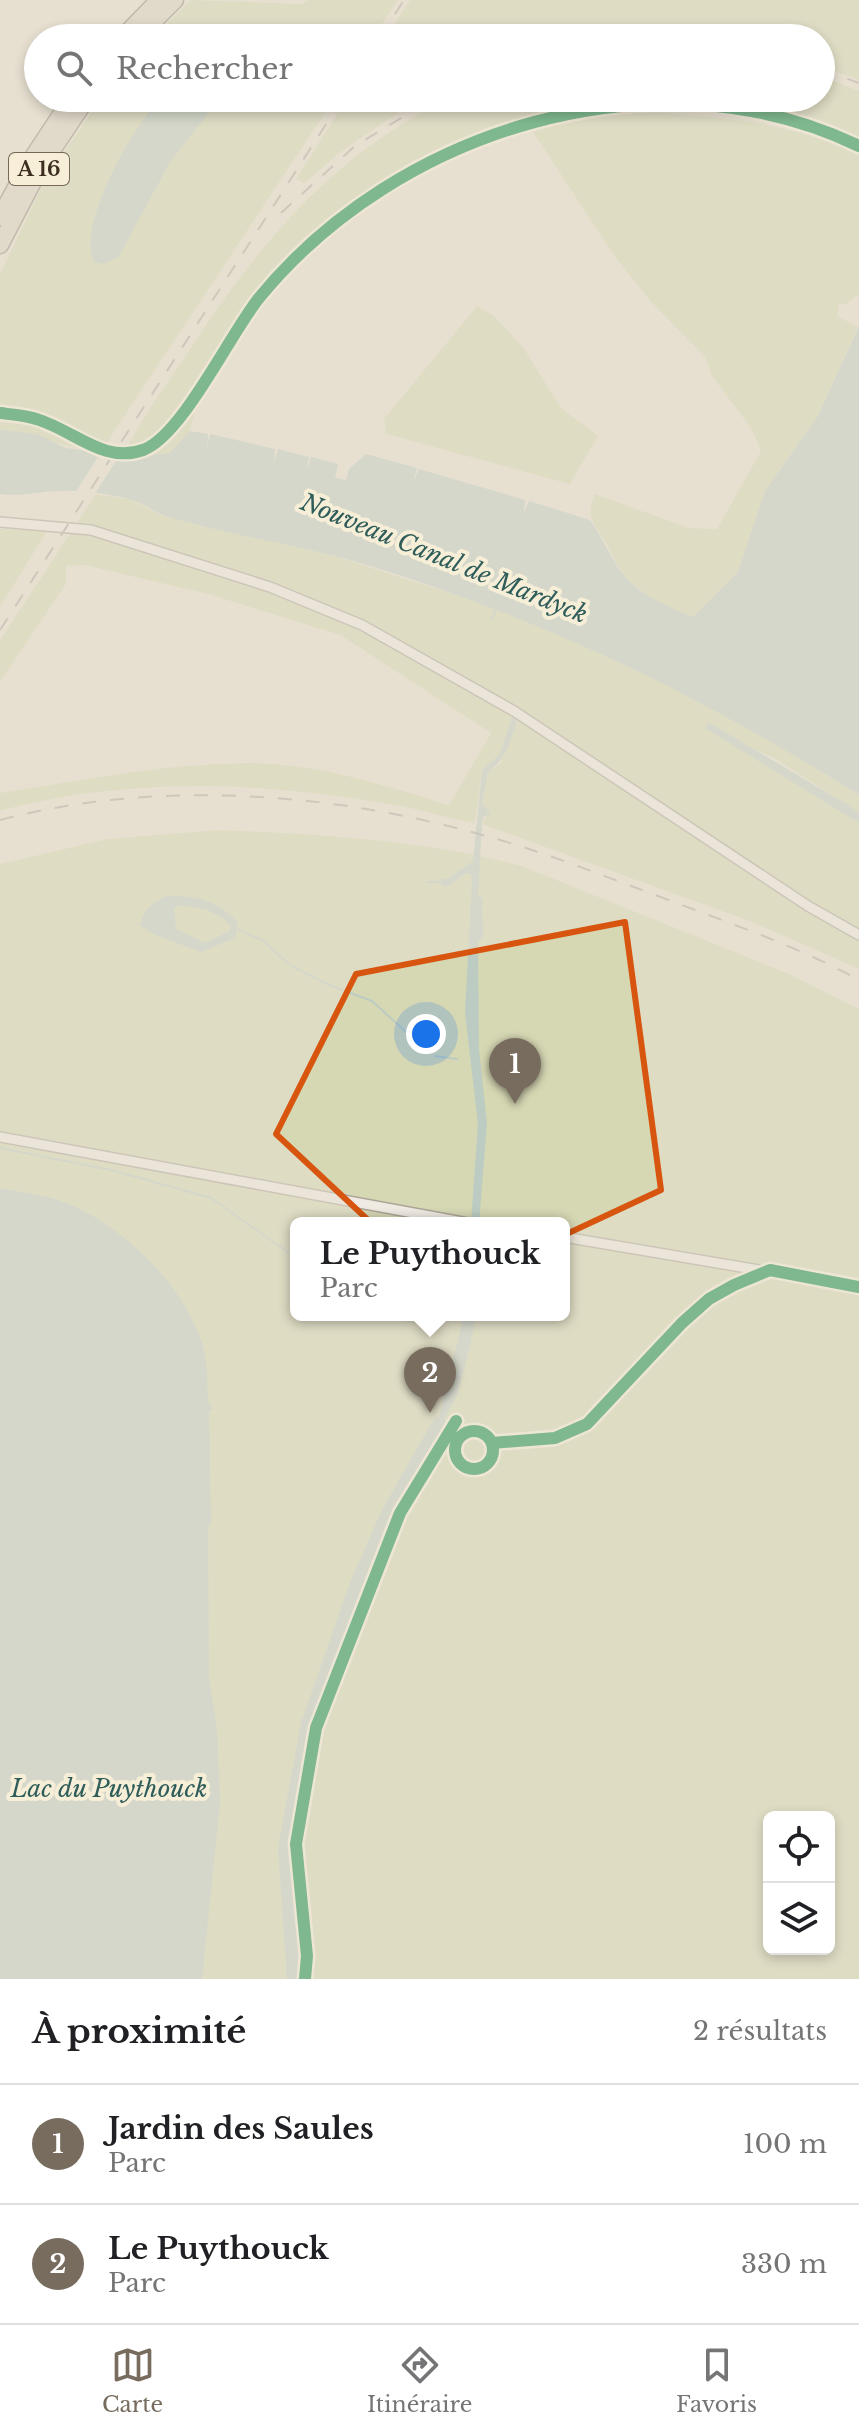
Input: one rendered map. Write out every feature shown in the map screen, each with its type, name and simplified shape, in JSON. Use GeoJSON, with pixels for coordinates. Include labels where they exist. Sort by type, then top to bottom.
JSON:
{"type":"FeatureCollection","features":[{"type":"Feature","properties":{"kind":"highway"},"geometry":{"type":"LineString","coordinates":[[136,24],[159,0]]}},
{"type":"Feature","properties":{"kind":"highway"},"geometry":{"type":"LineString","coordinates":[[151,24],[175,0]]}},
{"type":"Feature","properties":{"kind":"highway","name":"A 16"},"geometry":{"type":"LineString","coordinates":[[0,217],[31,160],[63,112]]}},
{"type":"Feature","properties":{"kind":"highway","name":"A 16"},"geometry":{"type":"LineString","coordinates":[[0,245],[39,170],[78,112]]}},
{"type":"Feature","properties":{"kind":"street"},"geometry":{"type":"LineString","coordinates":[[0,413],[40,420],[88,445],[129,453],[161,440],[198,391],[257,301],[330,226],[411,173],[512,130],[581,112]]}},
{"type":"Feature","properties":{"kind":"street"},"geometry":{"type":"LineString","coordinates":[[750,112],[771,115],[859,146]]}},
{"type":"Feature","properties":{"kind":"street"},"geometry":{"type":"LineString","coordinates":[[0,522],[91,530],[270,587],[362,625],[514,711],[808,906],[859,935]]}},
{"type":"Feature","properties":{"kind":"street"},"geometry":{"type":"LineString","coordinates":[[0,1137],[435,1217]]}},
{"type":"Feature","properties":{"kind":"street"},"geometry":{"type":"LineString","coordinates":[[570,1238],[712,1259],[859,1287]]}},
{"type":"Feature","properties":{"kind":"highlighted area"},"geometry":{"type":"Polygon","coordinates":[[[625,922],[661,1190],[444,1291],[276,1134],[356,974],[625,922]]]}},
{"type":"Feature","properties":{"kind":"green space"},"geometry":{"type":"Polygon","coordinates":[[[191,0],[301,4],[308,0],[398,0],[382,24],[166,24],[191,0]]]}},
{"type":"Feature","properties":{"kind":"green space"},"geometry":{"type":"Polygon","coordinates":[[[410,0],[859,0],[859,80],[835,71],[835,24],[394,24],[410,0]]]}},
{"type":"Feature","properties":{"kind":"green space"},"geometry":{"type":"Polygon","coordinates":[[[835,82],[859,91],[859,140],[774,112],[835,112],[835,82]]]}},
{"type":"Feature","properties":{"kind":"green space"},"geometry":{"type":"Polygon","coordinates":[[[91,112],[326,112],[100,453],[0,430],[0,274],[45,180],[91,112]]]}},
{"type":"Feature","properties":{"kind":"green space"},"geometry":{"type":"Polygon","coordinates":[[[338,112],[399,112],[339,153],[305,183],[296,179],[338,112]]]}},
{"type":"Feature","properties":{"kind":"green space"},"geometry":{"type":"Polygon","coordinates":[[[424,112],[561,112],[492,132],[436,155],[383,183],[335,217],[275,271],[234,325],[183,400],[195,411],[190,431],[170,454],[123,456],[152,406],[211,318],[268,243],[332,177],[368,147],[424,112]]]}},
{"type":"Feature","properties":{"kind":"green space"},"geometry":{"type":"Polygon","coordinates":[[[637,112],[694,115],[778,127],[832,143],[859,155],[859,294],[846,304],[839,304],[837,316],[858,327],[818,416],[765,491],[738,572],[693,618],[645,593],[621,571],[592,518],[595,494],[689,528],[717,529],[761,451],[751,428],[712,376],[705,357],[652,303],[615,257],[533,132],[562,121],[637,112]]]}},
{"type":"Feature","properties":{"kind":"green space"},"geometry":{"type":"Polygon","coordinates":[[[477,306],[493,315],[523,347],[561,408],[598,436],[570,484],[386,434],[384,419],[477,306]]]}},
{"type":"Feature","properties":{"kind":"green space"},"geometry":{"type":"Polygon","coordinates":[[[96,494],[132,500],[163,516],[325,553],[488,605],[675,688],[754,730],[859,795],[859,813],[776,759],[706,728],[859,823],[859,969],[752,922],[482,824],[486,816],[482,805],[488,772],[501,763],[504,744],[500,754],[482,770],[475,823],[350,798],[199,786],[98,792],[0,811],[0,793],[158,769],[253,763],[328,772],[449,805],[491,733],[340,635],[208,594],[84,565],[66,566],[66,584],[0,682],[0,640],[96,494]]]}},
{"type":"Feature","properties":{"kind":"green space"},"geometry":{"type":"Polygon","coordinates":[[[0,529],[47,531],[0,607],[0,529]]]}},
{"type":"Feature","properties":{"kind":"green space"},"geometry":{"type":"Polygon","coordinates":[[[219,830],[333,836],[448,850],[522,866],[787,973],[859,1009],[859,1979],[0,1979],[0,864],[107,839],[219,830]]]}},
{"type":"Feature","properties":{"kind":"water"},"geometry":{"type":"Polygon","coordinates":[[[149,112],[209,112],[170,162],[119,256],[104,264],[94,262],[91,246],[93,225],[100,201],[137,129],[149,112]]]}},
{"type":"Feature","properties":{"kind":"water","name":"Nouveau Canal de Mardyck"},"geometry":{"type":"Polygon","coordinates":[[[859,326],[859,795],[740,724],[679,692],[555,634],[426,584],[336,556],[165,516],[136,501],[115,496],[69,491],[0,494],[0,430],[37,434],[66,448],[132,457],[170,453],[190,431],[208,434],[207,448],[210,434],[275,449],[274,464],[278,449],[309,457],[307,471],[311,457],[338,464],[335,478],[346,480],[349,469],[366,454],[417,468],[413,482],[419,469],[525,500],[524,513],[529,501],[590,520],[619,569],[634,586],[693,617],[738,572],[765,491],[818,416],[859,326]]]}},
{"type":"Feature","properties":{"kind":"water"},"geometry":{"type":"Polygon","coordinates":[[[512,717],[517,720],[512,736],[504,755],[488,772],[482,804],[491,814],[483,817],[478,897],[482,898],[483,935],[478,943],[479,1049],[487,1124],[479,1217],[471,1217],[478,1124],[465,1013],[472,881],[471,874],[466,873],[448,886],[441,886],[441,879],[448,879],[473,861],[482,770],[500,754],[512,717]]]}},
{"type":"Feature","properties":{"kind":"water"},"geometry":{"type":"Polygon","coordinates":[[[708,722],[848,805],[859,813],[859,823],[705,728],[708,722]]]}},
{"type":"Feature","properties":{"kind":"water"},"geometry":{"type":"Polygon","coordinates":[[[167,896],[206,901],[223,909],[238,923],[235,938],[201,952],[153,934],[140,925],[142,919],[153,904],[167,896]],[[179,905],[174,908],[176,929],[205,943],[230,931],[231,926],[222,917],[205,909],[179,905]]]}},
{"type":"Feature","properties":{"kind":"water","name":"Lac du Puythouck"},"geometry":{"type":"Polygon","coordinates":[[[0,1188],[66,1203],[109,1226],[168,1281],[195,1325],[203,1347],[208,1402],[213,1409],[209,1411],[209,1677],[217,1730],[220,1802],[202,1979],[0,1979],[0,1188]]]}},
{"type":"Feature","properties":{"kind":"water"},"geometry":{"type":"Polygon","coordinates":[[[463,1321],[475,1321],[457,1395],[444,1419],[446,1422],[392,1509],[358,1596],[314,1729],[292,1844],[302,1961],[300,1979],[287,1979],[278,1848],[301,1723],[351,1580],[382,1510],[435,1417],[439,1417],[463,1321]]]}},
{"type":"Feature","properties":{"kind":"pier"},"geometry":{"type":"Polygon","coordinates":[[[103,449],[122,452],[92,498],[73,496],[103,449]]]}},
{"type":"Feature","properties":{"kind":"waterway","name":"Nouveau Canal de Mardyck"},"geometry":{"type":"LineString","coordinates":[[492,619],[497,607]]}},
{"type":"Feature","properties":{"kind":"waterway"},"geometry":{"type":"LineString","coordinates":[[427,882],[442,882]]}},
{"type":"Feature","properties":{"kind":"waterway"},"geometry":{"type":"LineString","coordinates":[[238,930],[262,940],[290,965],[329,985],[372,1001],[428,1052]]}},
{"type":"Feature","properties":{"kind":"waterway"},"geometry":{"type":"LineString","coordinates":[[435,1056],[457,1059]]}},
{"type":"Feature","properties":{"kind":"waterway"},"geometry":{"type":"LineString","coordinates":[[0,1148],[111,1170],[211,1198],[290,1254]]}},
{"type":"Feature","properties":{"kind":"railway"},"geometry":{"type":"LineString","coordinates":[[389,24],[404,0]]}},
{"type":"Feature","properties":{"kind":"railway"},"geometry":{"type":"LineString","coordinates":[[835,74],[859,83]]}},
{"type":"Feature","properties":{"kind":"railway"},"geometry":{"type":"LineString","coordinates":[[0,630],[334,112]]}},
{"type":"Feature","properties":{"kind":"railway"},"geometry":{"type":"LineString","coordinates":[[281,213],[355,146],[411,112]]}},
{"type":"Feature","properties":{"kind":"railway"},"geometry":{"type":"LineString","coordinates":[[0,820],[59,807],[182,795],[244,796],[367,809],[486,836],[551,856],[760,935],[859,980]]}},
{"type":"Feature","properties":{"kind":"cycle path"},"geometry":{"type":"LineString","coordinates":[[0,413],[42,421],[105,450],[117,453],[143,450],[158,441],[174,425],[259,298],[316,239],[383,189],[456,150],[535,122],[586,112]]}},
{"type":"Feature","properties":{"kind":"cycle path"},"geometry":{"type":"LineString","coordinates":[[747,112],[781,117],[859,146]]}},
{"type":"Feature","properties":{"kind":"cycle path"},"geometry":{"type":"LineString","coordinates":[[492,1443],[555,1438],[587,1424],[682,1323],[709,1299],[734,1285],[770,1270],[859,1287]]}},
{"type":"Feature","properties":{"kind":"cycle path"},"geometry":{"type":"LineString","coordinates":[[305,1979],[307,1956],[296,1844],[316,1728],[400,1513],[456,1421]]}},
{"type":"Feature","properties":{"kind":"cycle path"},"geometry":{"type":"LineString","coordinates":[[474,1431],[487,1437],[493,1450],[487,1463],[474,1469],[461,1463],[455,1450],[461,1437],[474,1431]]}},
{"type":"Feature","properties":{"kind":"place","name":"Jardin des Saules"},"geometry":{"type":"Point","coordinates":[515,1104]}},
{"type":"Feature","properties":{"kind":"place","name":"Le Puythouck"},"geometry":{"type":"Point","coordinates":[430,1413]}}]}
